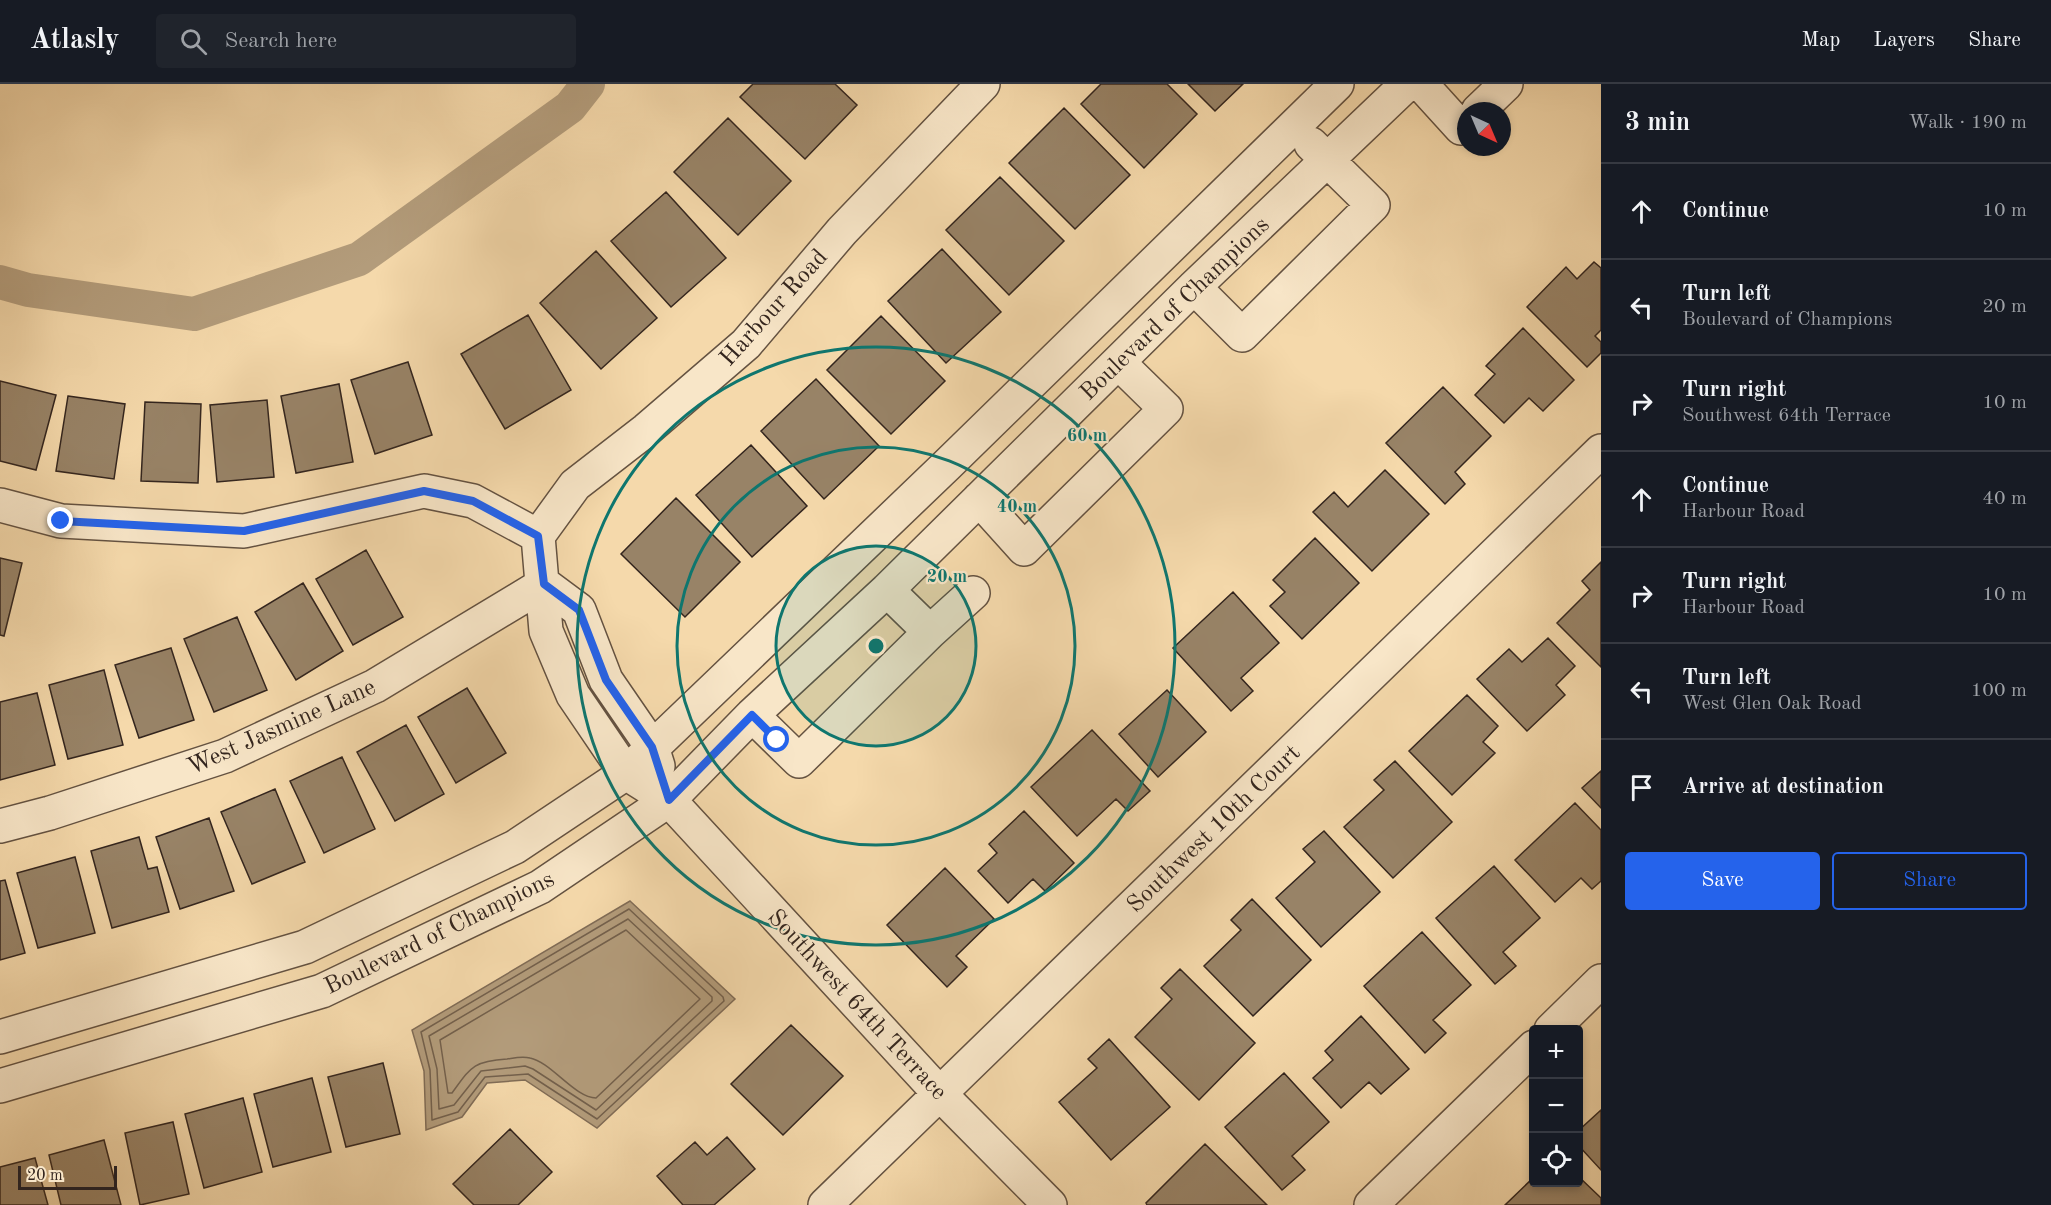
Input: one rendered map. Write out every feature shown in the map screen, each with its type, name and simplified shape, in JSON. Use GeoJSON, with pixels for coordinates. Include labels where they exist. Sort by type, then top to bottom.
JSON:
{"type":"FeatureCollection","features":[{"type":"Feature","properties":{"kind":"street","name":"Harbour Road"},"geometry":{"type":"LineString","coordinates":[[538,536],[575,485],[646,430],[746,344],[842,231],[983,84]]}},
{"type":"Feature","properties":{"kind":"street","name":"Boulevard of Champions"},"geometry":{"type":"LineString","coordinates":[[0,1037],[305,947],[515,847],[626,773],[1337,84]]}},
{"type":"Feature","properties":{"kind":"street","name":"Boulevard of Champions"},"geometry":{"type":"LineString","coordinates":[[0,1086],[322,991],[540,887],[669,800],[752,715],[887,590],[1194,287],[1407,84]]}},
{"type":"Feature","properties":{"kind":"street"},"geometry":{"type":"LineString","coordinates":[[1421,84],[1457,124]]}},
{"type":"Feature","properties":{"kind":"street"},"geometry":{"type":"LineString","coordinates":[[1487,102],[1506,84]]}},
{"type":"Feature","properties":{"kind":"street"},"geometry":{"type":"LineString","coordinates":[[1194,287],[1242,335],[1373,205],[1294,128]]}},
{"type":"Feature","properties":{"kind":"street"},"geometry":{"type":"LineString","coordinates":[[979,499],[1024,549],[1166,409],[1119,363]]}},
{"type":"Feature","properties":{"kind":"street","name":"Southwest 10th Court"},"geometry":{"type":"LineString","coordinates":[[825,1205],[1601,451]]}},
{"type":"Feature","properties":{"kind":"street"},"geometry":{"type":"LineString","coordinates":[[0,505],[61,521],[244,531],[424,491],[473,501],[538,536],[544,584],[546,631],[573,695],[626,773]]}},
{"type":"Feature","properties":{"kind":"street"},"geometry":{"type":"LineString","coordinates":[[544,584],[579,610],[606,680],[652,747]]}},
{"type":"Feature","properties":{"kind":"street","name":"West Jasmine Lane"},"geometry":{"type":"LineString","coordinates":[[0,826],[50,813],[225,756],[375,686],[544,584]]}},
{"type":"Feature","properties":{"kind":"street"},"geometry":{"type":"LineString","coordinates":[[887,590],[930,632]]}},
{"type":"Feature","properties":{"kind":"street"},"geometry":{"type":"LineString","coordinates":[[752,715],[799,761],[930,632],[973,593]]}},
{"type":"Feature","properties":{"kind":"street","name":"Southwest 64th Terrace"},"geometry":{"type":"LineString","coordinates":[[652,747],[669,800]]}},
{"type":"Feature","properties":{"kind":"street","name":"Southwest 64th Terrace"},"geometry":{"type":"LineString","coordinates":[[626,773],[669,800],[940,1094],[1050,1205]]}},
{"type":"Feature","properties":{"kind":"street"},"geometry":{"type":"LineString","coordinates":[[1555,1025],[1601,981]]}},
{"type":"Feature","properties":{"kind":"street"},"geometry":{"type":"LineString","coordinates":[[1371,1205],[1529,1051]]}},
{"type":"Feature","properties":{"kind":"water"},"geometry":{"type":"Polygon","coordinates":[[[630,901],[735,999],[597,1128],[525,1080],[487,1083],[462,1117],[426,1130],[424,1071],[412,1030],[630,901]]]}},
{"type":"Feature","properties":{"kind":"building"},"geometry":{"type":"Polygon","coordinates":[[[753,84],[835,84],[857,105],[805,159],[740,97],[753,84]]]}},
{"type":"Feature","properties":{"kind":"building"},"geometry":{"type":"Polygon","coordinates":[[[1101,84],[1167,84],[1197,114],[1144,168],[1081,104],[1101,84]]]}},
{"type":"Feature","properties":{"kind":"building"},"geometry":{"type":"Polygon","coordinates":[[[1188,84],[1243,84],[1215,111],[1188,84]]]}},
{"type":"Feature","properties":{"kind":"building"},"geometry":{"type":"Polygon","coordinates":[[[1064,108],[1130,175],[1075,229],[1009,163],[1064,108]]]}},
{"type":"Feature","properties":{"kind":"building"},"geometry":{"type":"Polygon","coordinates":[[[728,118],[791,181],[738,235],[674,172],[728,118]]]}},
{"type":"Feature","properties":{"kind":"building"},"geometry":{"type":"Polygon","coordinates":[[[1000,177],[1064,241],[1009,295],[946,230],[1000,177]]]}},
{"type":"Feature","properties":{"kind":"building"},"geometry":{"type":"Polygon","coordinates":[[[666,192],[726,258],[671,307],[611,241],[666,192]]]}},
{"type":"Feature","properties":{"kind":"building"},"geometry":{"type":"Polygon","coordinates":[[[942,249],[1001,312],[946,363],[888,301],[942,249]]]}},
{"type":"Feature","properties":{"kind":"building"},"geometry":{"type":"Polygon","coordinates":[[[596,251],[657,318],[601,369],[540,303],[596,251]]]}},
{"type":"Feature","properties":{"kind":"building"},"geometry":{"type":"Polygon","coordinates":[[[1594,262],[1601,268],[1601,330],[1595,336],[1601,342],[1601,353],[1587,367],[1527,307],[1566,267],[1577,279],[1594,262]]]}},
{"type":"Feature","properties":{"kind":"building"},"geometry":{"type":"Polygon","coordinates":[[[528,315],[571,390],[505,429],[461,354],[528,315]]]}},
{"type":"Feature","properties":{"kind":"building"},"geometry":{"type":"Polygon","coordinates":[[[881,316],[945,381],[891,434],[827,370],[881,316]]]}},
{"type":"Feature","properties":{"kind":"building"},"geometry":{"type":"Polygon","coordinates":[[[1523,328],[1574,380],[1543,411],[1529,398],[1504,423],[1475,395],[1495,374],[1486,366],[1523,328]]]}},
{"type":"Feature","properties":{"kind":"building"},"geometry":{"type":"Polygon","coordinates":[[[408,362],[432,435],[375,454],[351,380],[408,362]]]}},
{"type":"Feature","properties":{"kind":"building"},"geometry":{"type":"Polygon","coordinates":[[[816,379],[879,446],[824,499],[761,431],[816,379]]]}},
{"type":"Feature","properties":{"kind":"building"},"geometry":{"type":"Polygon","coordinates":[[[0,381],[56,395],[36,470],[0,461],[0,381]]]}},
{"type":"Feature","properties":{"kind":"building"},"geometry":{"type":"Polygon","coordinates":[[[339,384],[353,462],[296,473],[281,396],[339,384]]]}},
{"type":"Feature","properties":{"kind":"building"},"geometry":{"type":"Polygon","coordinates":[[[1443,387],[1491,436],[1455,472],[1465,484],[1445,504],[1386,443],[1443,387]]]}},
{"type":"Feature","properties":{"kind":"building"},"geometry":{"type":"Polygon","coordinates":[[[68,396],[125,404],[114,479],[56,471],[68,396]]]}},
{"type":"Feature","properties":{"kind":"building"},"geometry":{"type":"Polygon","coordinates":[[[267,400],[274,477],[217,482],[210,405],[267,400]]]}},
{"type":"Feature","properties":{"kind":"building"},"geometry":{"type":"Polygon","coordinates":[[[145,402],[201,404],[198,483],[141,481],[145,402]]]}},
{"type":"Feature","properties":{"kind":"building"},"geometry":{"type":"Polygon","coordinates":[[[751,445],[807,506],[752,557],[696,495],[751,445]]]}},
{"type":"Feature","properties":{"kind":"building"},"geometry":{"type":"Polygon","coordinates":[[[1385,470],[1429,514],[1372,571],[1313,512],[1334,492],[1348,507],[1385,470]]]}},
{"type":"Feature","properties":{"kind":"building"},"geometry":{"type":"Polygon","coordinates":[[[676,498],[740,562],[685,617],[621,554],[676,498]]]}},
{"type":"Feature","properties":{"kind":"building"},"geometry":{"type":"Polygon","coordinates":[[[1315,538],[1359,583],[1302,639],[1270,606],[1285,592],[1273,580],[1315,538]]]}},
{"type":"Feature","properties":{"kind":"building"},"geometry":{"type":"Polygon","coordinates":[[[366,550],[403,617],[353,645],[316,579],[366,550]]]}},
{"type":"Feature","properties":{"kind":"building"},"geometry":{"type":"Polygon","coordinates":[[[0,558],[22,563],[4,636],[0,635],[0,558]]]}},
{"type":"Feature","properties":{"kind":"building"},"geometry":{"type":"Polygon","coordinates":[[[1601,562],[1601,667],[1557,623],[1590,590],[1582,581],[1601,562]]]}},
{"type":"Feature","properties":{"kind":"building"},"geometry":{"type":"Polygon","coordinates":[[[303,583],[343,651],[296,680],[255,612],[303,583]]]}},
{"type":"Feature","properties":{"kind":"building"},"geometry":{"type":"Polygon","coordinates":[[[1233,592],[1279,643],[1241,678],[1253,691],[1231,711],[1173,648],[1233,592]]]}},
{"type":"Feature","properties":{"kind":"building"},"geometry":{"type":"Polygon","coordinates":[[[237,617],[267,690],[214,712],[184,639],[237,617]]]}},
{"type":"Feature","properties":{"kind":"building"},"geometry":{"type":"Polygon","coordinates":[[[1548,638],[1575,666],[1556,685],[1565,695],[1527,731],[1477,679],[1509,649],[1522,662],[1548,638]]]}},
{"type":"Feature","properties":{"kind":"building"},"geometry":{"type":"Polygon","coordinates":[[[171,648],[194,720],[139,738],[115,665],[171,648]]]}},
{"type":"Feature","properties":{"kind":"building"},"geometry":{"type":"Polygon","coordinates":[[[104,670],[123,745],[68,759],[49,685],[104,670]]]}},
{"type":"Feature","properties":{"kind":"building"},"geometry":{"type":"Polygon","coordinates":[[[467,688],[506,753],[456,783],[418,717],[467,688]]]}},
{"type":"Feature","properties":{"kind":"building"},"geometry":{"type":"Polygon","coordinates":[[[1167,690],[1206,732],[1158,777],[1119,734],[1167,690]]]}},
{"type":"Feature","properties":{"kind":"building"},"geometry":{"type":"Polygon","coordinates":[[[37,693],[55,765],[0,780],[0,702],[37,693]]]}},
{"type":"Feature","properties":{"kind":"building"},"geometry":{"type":"Polygon","coordinates":[[[1467,695],[1498,726],[1483,742],[1495,753],[1452,795],[1409,751],[1467,695]]]}},
{"type":"Feature","properties":{"kind":"building"},"geometry":{"type":"Polygon","coordinates":[[[406,725],[444,794],[395,821],[357,752],[406,725]]]}},
{"type":"Feature","properties":{"kind":"building"},"geometry":{"type":"Polygon","coordinates":[[[1092,730],[1150,791],[1128,811],[1116,799],[1077,836],[1031,787],[1092,730]]]}},
{"type":"Feature","properties":{"kind":"building"},"geometry":{"type":"Polygon","coordinates":[[[342,757],[375,829],[324,853],[290,781],[342,757]]]}},
{"type":"Feature","properties":{"kind":"building"},"geometry":{"type":"Polygon","coordinates":[[[1395,761],[1452,822],[1393,878],[1344,827],[1384,790],[1374,780],[1395,761]]]}},
{"type":"Feature","properties":{"kind":"building"},"geometry":{"type":"Polygon","coordinates":[[[1601,771],[1601,808],[1582,788],[1601,771]]]}},
{"type":"Feature","properties":{"kind":"building"},"geometry":{"type":"Polygon","coordinates":[[[275,789],[305,862],[252,884],[221,812],[275,789]]]}},
{"type":"Feature","properties":{"kind":"building"},"geometry":{"type":"Polygon","coordinates":[[[1575,803],[1601,830],[1601,881],[1592,889],[1581,878],[1555,902],[1515,860],[1575,803]]]}},
{"type":"Feature","properties":{"kind":"building"},"geometry":{"type":"Polygon","coordinates":[[[1024,811],[1074,863],[1045,891],[1033,879],[1008,903],[978,871],[997,853],[989,844],[1024,811]]]}},
{"type":"Feature","properties":{"kind":"building"},"geometry":{"type":"Polygon","coordinates":[[[209,818],[234,891],[180,909],[156,837],[209,818]]]}},
{"type":"Feature","properties":{"kind":"building"},"geometry":{"type":"Polygon","coordinates":[[[1324,831],[1380,892],[1321,947],[1276,898],[1315,862],[1303,849],[1324,831]]]}},
{"type":"Feature","properties":{"kind":"building"},"geometry":{"type":"Polygon","coordinates":[[[139,837],[148,869],[157,867],[169,912],[112,928],[91,851],[139,837]]]}},
{"type":"Feature","properties":{"kind":"building"},"geometry":{"type":"Polygon","coordinates":[[[75,857],[95,933],[38,948],[17,873],[75,857]]]}},
{"type":"Feature","properties":{"kind":"building"},"geometry":{"type":"Polygon","coordinates":[[[1494,866],[1540,918],[1503,952],[1516,966],[1495,984],[1436,918],[1494,866]]]}},
{"type":"Feature","properties":{"kind":"building"},"geometry":{"type":"Polygon","coordinates":[[[945,868],[994,919],[956,956],[967,967],[947,987],[887,925],[945,868]]]}},
{"type":"Feature","properties":{"kind":"building"},"geometry":{"type":"Polygon","coordinates":[[[5,880],[25,953],[0,960],[0,881],[5,880]]]}},
{"type":"Feature","properties":{"kind":"building"},"geometry":{"type":"Polygon","coordinates":[[[1252,899],[1311,960],[1253,1016],[1204,966],[1241,930],[1231,920],[1252,899]]]}},
{"type":"Feature","properties":{"kind":"building"},"geometry":{"type":"Polygon","coordinates":[[[1422,932],[1471,985],[1433,1020],[1446,1033],[1425,1053],[1364,986],[1422,932]]]}},
{"type":"Feature","properties":{"kind":"building"},"geometry":{"type":"Polygon","coordinates":[[[1180,969],[1255,1043],[1199,1100],[1135,1037],[1172,999],[1161,988],[1180,969]]]}},
{"type":"Feature","properties":{"kind":"building"},"geometry":{"type":"Polygon","coordinates":[[[1361,1016],[1409,1069],[1381,1094],[1369,1082],[1341,1108],[1313,1078],[1333,1060],[1325,1051],[1361,1016]]]}},
{"type":"Feature","properties":{"kind":"building"},"geometry":{"type":"Polygon","coordinates":[[[791,1025],[843,1076],[783,1135],[731,1084],[791,1025]]]}},
{"type":"Feature","properties":{"kind":"building"},"geometry":{"type":"Polygon","coordinates":[[[1109,1039],[1170,1107],[1111,1160],[1059,1102],[1097,1068],[1088,1059],[1109,1039]]]}},
{"type":"Feature","properties":{"kind":"building"},"geometry":{"type":"Polygon","coordinates":[[[383,1063],[400,1134],[346,1147],[328,1077],[383,1063]]]}},
{"type":"Feature","properties":{"kind":"building"},"geometry":{"type":"Polygon","coordinates":[[[1284,1073],[1329,1122],[1292,1156],[1305,1170],[1282,1190],[1225,1127],[1284,1073]]]}},
{"type":"Feature","properties":{"kind":"building"},"geometry":{"type":"Polygon","coordinates":[[[312,1078],[331,1152],[273,1167],[254,1094],[312,1078]]]}},
{"type":"Feature","properties":{"kind":"building"},"geometry":{"type":"Polygon","coordinates":[[[243,1098],[262,1172],[204,1188],[185,1114],[243,1098]]]}},
{"type":"Feature","properties":{"kind":"building"},"geometry":{"type":"Polygon","coordinates":[[[1601,1110],[1601,1170],[1583,1150],[1583,1126],[1601,1110]]]}},
{"type":"Feature","properties":{"kind":"building"},"geometry":{"type":"Polygon","coordinates":[[[173,1122],[189,1194],[140,1205],[125,1133],[173,1122]]]}},
{"type":"Feature","properties":{"kind":"building"},"geometry":{"type":"Polygon","coordinates":[[[510,1129],[552,1172],[518,1205],[474,1205],[453,1184],[510,1129]]]}},
{"type":"Feature","properties":{"kind":"building"},"geometry":{"type":"Polygon","coordinates":[[[727,1137],[755,1169],[714,1205],[683,1205],[657,1176],[695,1142],[707,1155],[727,1137]]]}},
{"type":"Feature","properties":{"kind":"building"},"geometry":{"type":"Polygon","coordinates":[[[104,1140],[121,1205],[61,1205],[49,1155],[104,1140]]]}},
{"type":"Feature","properties":{"kind":"building"},"geometry":{"type":"Polygon","coordinates":[[[1205,1144],[1267,1205],[1147,1205],[1146,1203],[1205,1144]]]}},
{"type":"Feature","properties":{"kind":"building"},"geometry":{"type":"Polygon","coordinates":[[[35,1158],[48,1205],[0,1205],[0,1167],[35,1158]]]}},
{"type":"Feature","properties":{"kind":"building"},"geometry":{"type":"Polygon","coordinates":[[[1583,1181],[1601,1198],[1601,1205],[1505,1205],[1529,1182],[1529,1187],[1583,1187],[1583,1181]]]}},
{"type":"Feature","properties":{"kind":"waterway"},"geometry":{"type":"LineString","coordinates":[[0,282],[28,290],[194,314],[359,259],[570,107],[588,84]]}},
{"type":"Feature","properties":{"kind":"route"},"geometry":{"type":"LineString","coordinates":[[61,521],[244,531],[424,491],[473,501],[538,536],[544,584],[579,610],[606,680],[652,747],[669,800],[752,715],[777,740]]}}]}
